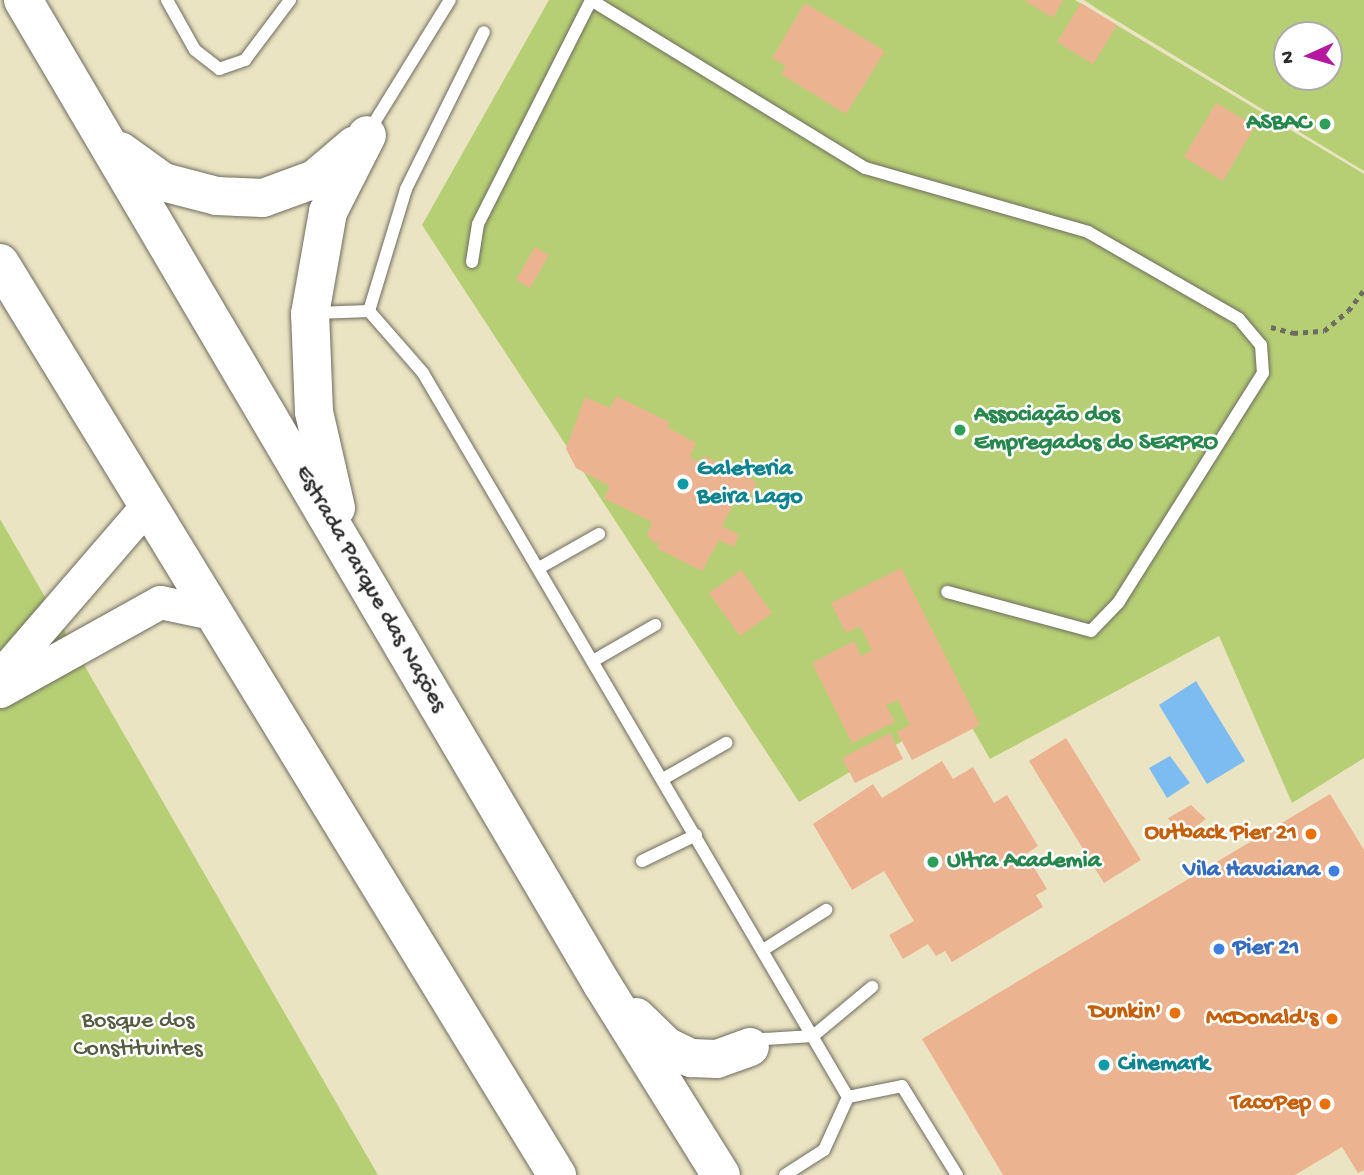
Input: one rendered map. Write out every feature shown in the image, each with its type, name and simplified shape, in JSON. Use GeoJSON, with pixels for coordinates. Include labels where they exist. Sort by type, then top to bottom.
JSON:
{"type":"FeatureCollection","features":[{"type":"Feature","properties":{"kind":"highway","name":"Estrada Parque das Nações"},"geometry":{"type":"LineString","coordinates":[[23,0],[602,984],[721,1175]]}},
{"type":"Feature","properties":{"kind":"highway"},"geometry":{"type":"LineString","coordinates":[[0,4],[73,87]]}},
{"type":"Feature","properties":{"kind":"highway"},"geometry":{"type":"LineString","coordinates":[[108,142],[163,183],[217,197],[263,198],[315,179],[367,135]]}},
{"type":"Feature","properties":{"kind":"highway"},"geometry":{"type":"LineString","coordinates":[[346,547],[314,412],[310,314],[328,212],[367,135]]}},
{"type":"Feature","properties":{"kind":"highway"},"geometry":{"type":"LineString","coordinates":[[0,263],[146,507],[216,614],[557,1175]]}},
{"type":"Feature","properties":{"kind":"highway"},"geometry":{"type":"LineString","coordinates":[[602,984],[666,1046],[691,1058],[717,1059],[750,1047]]}},
{"type":"Feature","properties":{"kind":"street"},"geometry":{"type":"LineString","coordinates":[[0,676],[146,507]]}},
{"type":"Feature","properties":{"kind":"street"},"geometry":{"type":"LineString","coordinates":[[0,691],[160,602],[216,614]]}},
{"type":"Feature","properties":{"kind":"lane"},"geometry":{"type":"LineString","coordinates":[[167,0],[195,50],[219,69],[245,60],[290,0]]}},
{"type":"Feature","properties":{"kind":"lane"},"geometry":{"type":"LineString","coordinates":[[367,135],[450,0]]}},
{"type":"Feature","properties":{"kind":"lane"},"geometry":{"type":"LineString","coordinates":[[472,262],[478,224],[591,0],[865,168],[1088,232],[1239,319],[1261,345],[1263,373],[1119,602],[1091,631],[947,592]]}},
{"type":"Feature","properties":{"kind":"lane"},"geometry":{"type":"LineString","coordinates":[[369,311],[405,189],[484,32]]}},
{"type":"Feature","properties":{"kind":"lane"},"geometry":{"type":"LineString","coordinates":[[310,314],[369,311]]}},
{"type":"Feature","properties":{"kind":"lane"},"geometry":{"type":"LineString","coordinates":[[369,311],[424,373],[849,1097]]}},
{"type":"Feature","properties":{"kind":"lane"},"geometry":{"type":"LineString","coordinates":[[539,568],[600,534]]}},
{"type":"Feature","properties":{"kind":"lane"},"geometry":{"type":"LineString","coordinates":[[593,661],[655,625]]}},
{"type":"Feature","properties":{"kind":"lane"},"geometry":{"type":"LineString","coordinates":[[663,779],[726,743]]}},
{"type":"Feature","properties":{"kind":"lane"},"geometry":{"type":"LineString","coordinates":[[642,861],[696,835]]}},
{"type":"Feature","properties":{"kind":"lane"},"geometry":{"type":"LineString","coordinates":[[764,950],[826,910]]}},
{"type":"Feature","properties":{"kind":"lane"},"geometry":{"type":"LineString","coordinates":[[750,1047],[765,1039],[813,1036],[872,987]]}},
{"type":"Feature","properties":{"kind":"lane"},"geometry":{"type":"LineString","coordinates":[[849,1097],[902,1086],[957,1175]]}},
{"type":"Feature","properties":{"kind":"lane"},"geometry":{"type":"LineString","coordinates":[[785,1175],[824,1150],[849,1097]]}},
{"type":"Feature","properties":{"kind":"path"},"geometry":{"type":"LineString","coordinates":[[1239,319],[1293,333],[1324,331],[1348,311],[1364,290]]}},
{"type":"Feature","properties":{"kind":"green space","name":"Associação dos Empregados do SERPRO"},"geometry":{"type":"Polygon","coordinates":[[[549,0],[1075,0],[1364,174],[1364,758],[1292,803],[1219,636],[990,759],[960,707],[799,802],[422,225],[549,0]]]}},
{"type":"Feature","properties":{"kind":"green space","name":"ASBAC"},"geometry":{"type":"Polygon","coordinates":[[[1084,0],[1364,0],[1364,171],[1099,10],[1084,0]]]}},
{"type":"Feature","properties":{"kind":"green space","name":"Bosque dos Constituintes"},"geometry":{"type":"Polygon","coordinates":[[[0,519],[378,1175],[0,1175],[0,519]]]}},
{"type":"Feature","properties":{"kind":"water"},"geometry":{"type":"Polygon","coordinates":[[[1196,681],[1245,761],[1207,784],[1159,705],[1196,681]]]}},
{"type":"Feature","properties":{"kind":"water"},"geometry":{"type":"Polygon","coordinates":[[[1170,756],[1190,783],[1167,798],[1149,768],[1170,756]]]}},
{"type":"Feature","properties":{"kind":"building"},"geometry":{"type":"Polygon","coordinates":[[[1024,0],[1063,0],[1053,18],[1024,0]]]}},
{"type":"Feature","properties":{"kind":"building"},"geometry":{"type":"Polygon","coordinates":[[[805,3],[885,51],[846,114],[781,74],[786,66],[772,58],[805,3]]]}},
{"type":"Feature","properties":{"kind":"building"},"geometry":{"type":"Polygon","coordinates":[[[1081,3],[1117,25],[1093,64],[1057,42],[1081,3]]]}},
{"type":"Feature","properties":{"kind":"building"},"geometry":{"type":"Polygon","coordinates":[[[1216,103],[1255,126],[1223,181],[1184,157],[1216,103]]]}},
{"type":"Feature","properties":{"kind":"building"},"geometry":{"type":"Polygon","coordinates":[[[535,247],[549,255],[530,288],[516,280],[535,247]]]}},
{"type":"Feature","properties":{"kind":"building","name":"Galeteria Beira Lago"},"geometry":{"type":"Polygon","coordinates":[[[616,396],[669,422],[667,427],[696,443],[690,457],[701,463],[704,456],[757,482],[747,502],[737,497],[722,526],[739,535],[734,547],[719,540],[702,571],[657,548],[660,542],[655,543],[647,535],[652,522],[604,498],[610,486],[576,468],[566,449],[585,397],[610,408],[616,396]]]}},
{"type":"Feature","properties":{"kind":"building"},"geometry":{"type":"Polygon","coordinates":[[[901,568],[980,725],[912,760],[897,732],[910,725],[898,700],[886,705],[895,722],[852,743],[812,663],[854,641],[861,656],[872,650],[860,626],[846,633],[831,603],[901,568]]]}},
{"type":"Feature","properties":{"kind":"building"},"geometry":{"type":"Polygon","coordinates":[[[741,570],[772,613],[740,636],[709,593],[741,570]]]}},
{"type":"Feature","properties":{"kind":"building"},"geometry":{"type":"Polygon","coordinates":[[[890,733],[903,759],[855,783],[842,758],[890,733]]]}},
{"type":"Feature","properties":{"kind":"building"},"geometry":{"type":"Polygon","coordinates":[[[1066,738],[1141,860],[1104,883],[1029,761],[1066,738]]]}},
{"type":"Feature","properties":{"kind":"building","name":"Ultra Academia"},"geometry":{"type":"Polygon","coordinates":[[[942,761],[953,779],[973,767],[994,803],[1007,795],[1038,846],[1026,854],[1047,889],[1036,895],[1043,907],[952,962],[945,951],[936,956],[928,944],[903,959],[889,935],[914,921],[884,871],[852,890],[813,824],[873,784],[882,798],[942,761]]]}},
{"type":"Feature","properties":{"kind":"building","name":"Pier 21"},"geometry":{"type":"Polygon","coordinates":[[[1330,794],[1364,850],[1364,1170],[1358,1173],[1342,1147],[1295,1175],[1003,1175],[922,1039],[1330,794]]]}},
{"type":"Feature","properties":{"kind":"building"},"geometry":{"type":"Polygon","coordinates":[[[1191,805],[1206,819],[1179,839],[1172,837],[1175,829],[1168,818],[1191,805]]]}},
{"type":"Feature","properties":{"kind":"place","name":"ASBAC"},"geometry":{"type":"Point","coordinates":[1325,124]}},
{"type":"Feature","properties":{"kind":"place","name":"Associação dos Empregados do SERPRO"},"geometry":{"type":"Point","coordinates":[960,430]}},
{"type":"Feature","properties":{"kind":"place","name":"Galeteria Beira Lago"},"geometry":{"type":"Point","coordinates":[683,484]}},
{"type":"Feature","properties":{"kind":"place","name":"Outback Pier 21"},"geometry":{"type":"Point","coordinates":[1311,834]}},
{"type":"Feature","properties":{"kind":"place","name":"Ultra Academia"},"geometry":{"type":"Point","coordinates":[933,862]}},
{"type":"Feature","properties":{"kind":"place","name":"Vila Havaiana"},"geometry":{"type":"Point","coordinates":[1334,871]}},
{"type":"Feature","properties":{"kind":"place","name":"Pier 21"},"geometry":{"type":"Point","coordinates":[1219,949]}},
{"type":"Feature","properties":{"kind":"place","name":"Dunkin'"},"geometry":{"type":"Point","coordinates":[1175,1013]}},
{"type":"Feature","properties":{"kind":"place","name":"McDonald's"},"geometry":{"type":"Point","coordinates":[1332,1019]}},
{"type":"Feature","properties":{"kind":"place","name":"Cinemark"},"geometry":{"type":"Point","coordinates":[1104,1065]}},
{"type":"Feature","properties":{"kind":"place","name":"TacoPep"},"geometry":{"type":"Point","coordinates":[1325,1104]}}]}
